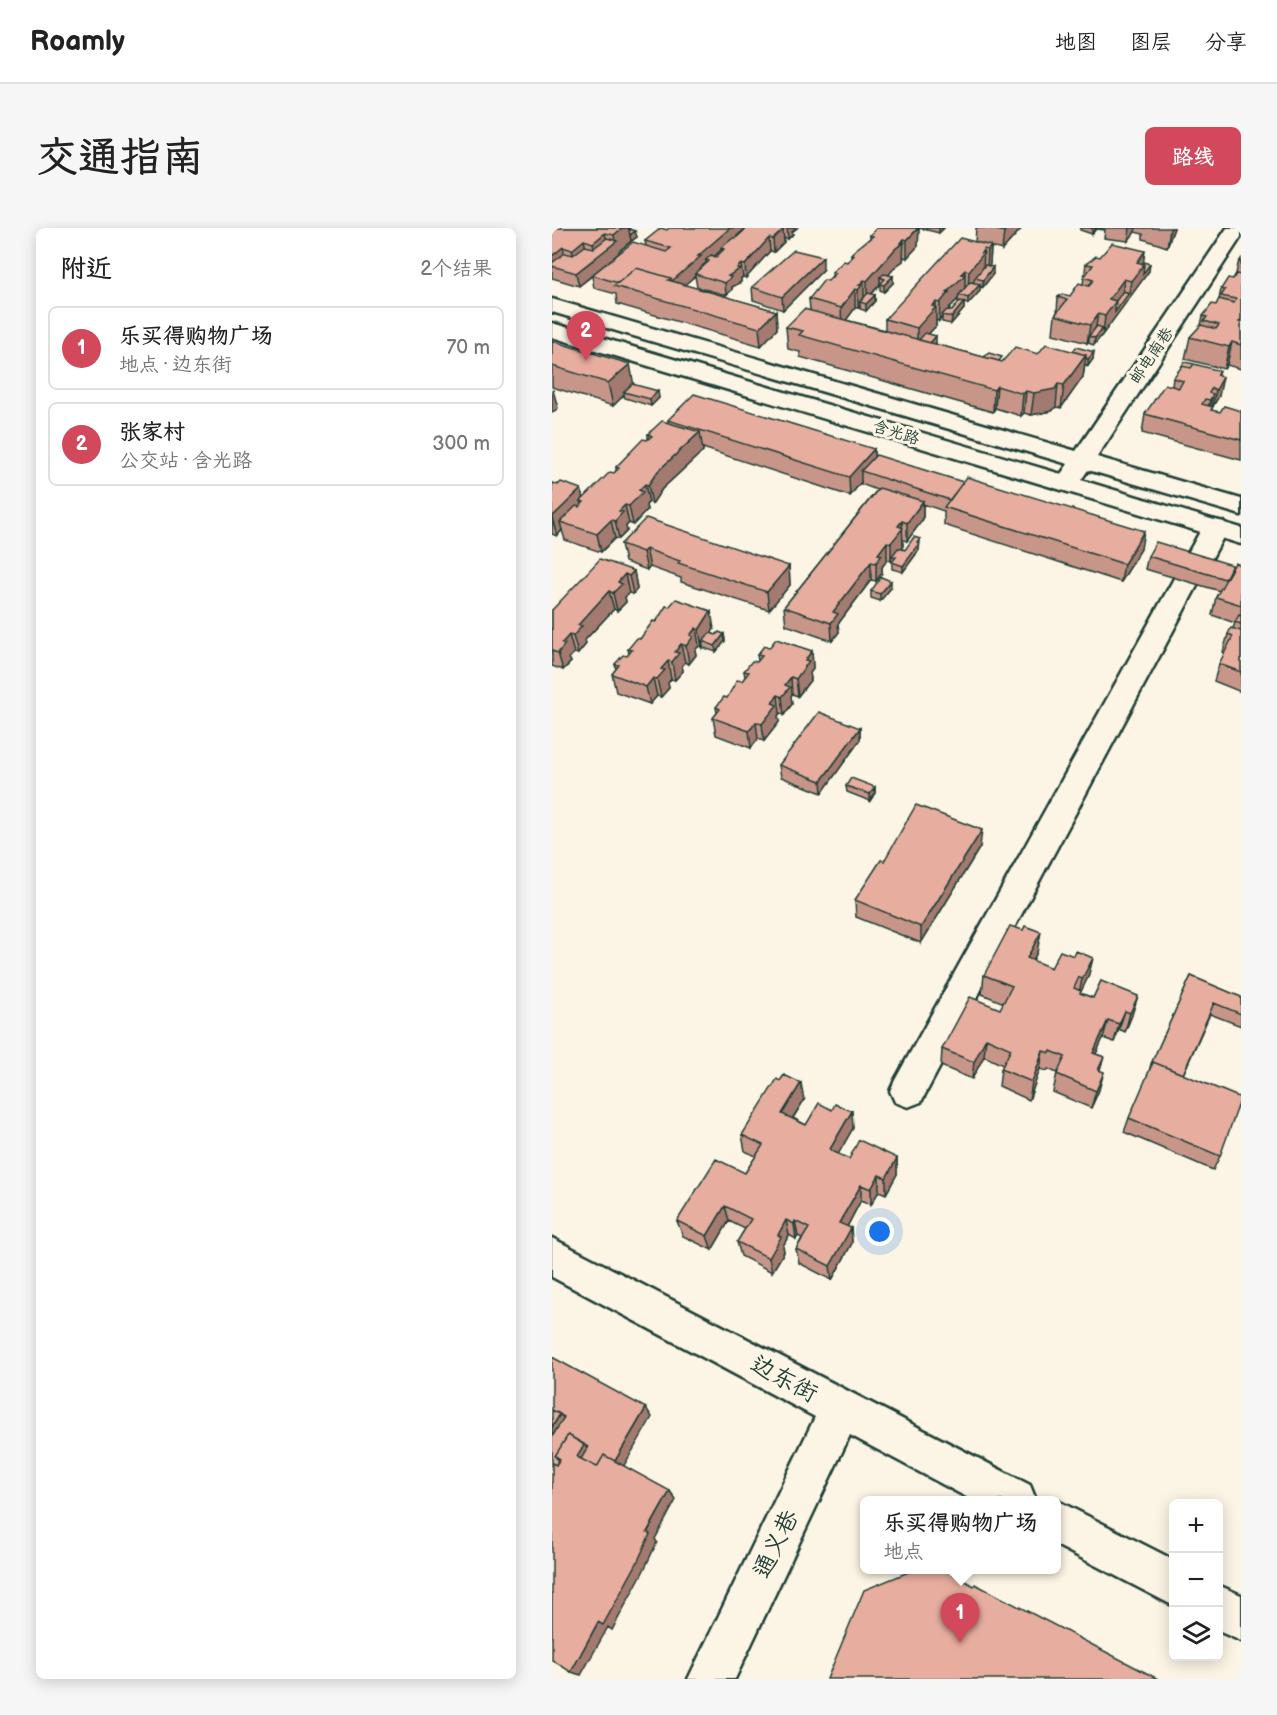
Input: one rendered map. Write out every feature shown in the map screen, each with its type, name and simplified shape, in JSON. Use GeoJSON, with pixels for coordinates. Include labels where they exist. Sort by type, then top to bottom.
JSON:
{"type":"FeatureCollection","features":[{"type":"Feature","properties":{"kind":"street","name":"邮电南巷"},"geometry":{"type":"LineString","coordinates":[[1067,484],[1237,228]]}},
{"type":"Feature","properties":{"kind":"street","name":"含光路"},"geometry":{"type":"LineString","coordinates":[[552,305],[1241,507]]}},
{"type":"Feature","properties":{"kind":"street","name":"含光路"},"geometry":{"type":"LineString","coordinates":[[552,330],[1228,532]]}},
{"type":"Feature","properties":{"kind":"street"},"geometry":{"type":"LineString","coordinates":[[909,1091],[1228,532]]}},
{"type":"Feature","properties":{"kind":"street","name":"边东街"},"geometry":{"type":"LineString","coordinates":[[552,1257],[1007,1496]]}},
{"type":"Feature","properties":{"kind":"street","name":"通义巷"},"geometry":{"type":"LineString","coordinates":[[711,1679],[841,1409]]}},
{"type":"Feature","properties":{"kind":"street"},"geometry":{"type":"LineString","coordinates":[[1061,1525],[1169,1582]]}},
{"type":"Feature","properties":{"kind":"street"},"geometry":{"type":"LineString","coordinates":[[1223,1610],[1241,1619]]}},
{"type":"Feature","properties":{"kind":"building"},"geometry":{"type":"Polygon","coordinates":[[[552,228],[622,228],[614,235],[605,233],[593,243],[584,240],[572,250],[563,247],[552,256],[552,228]]]}},
{"type":"Feature","properties":{"kind":"building"},"geometry":{"type":"Polygon","coordinates":[[[661,228],[667,230],[669,228],[730,228],[672,281],[671,278],[636,268],[618,283],[592,275],[633,242],[666,252],[671,248],[645,241],[661,228]]]}},
{"type":"Feature","properties":{"kind":"building"},"geometry":{"type":"Polygon","coordinates":[[[747,228],[781,228],[783,230],[773,239],[769,238],[745,265],[741,264],[737,268],[740,269],[728,276],[731,277],[725,283],[695,274],[709,261],[706,260],[711,255],[716,257],[724,249],[721,248],[747,228]]]}},
{"type":"Feature","properties":{"kind":"building"},"geometry":{"type":"Polygon","coordinates":[[[877,228],[918,228],[907,240],[904,239],[901,243],[904,243],[896,248],[867,281],[864,280],[859,285],[862,285],[858,290],[855,289],[841,308],[809,299],[824,280],[828,281],[836,273],[832,272],[844,261],[847,262],[854,255],[851,254],[855,250],[873,236],[870,235],[877,228]]]}},
{"type":"Feature","properties":{"kind":"building"},"geometry":{"type":"Polygon","coordinates":[[[989,228],[1007,228],[1004,232],[989,228]]]}},
{"type":"Feature","properties":{"kind":"building"},"geometry":{"type":"Polygon","coordinates":[[[607,238],[617,241],[576,273],[552,266],[552,263],[565,253],[573,255],[585,246],[594,248],[607,238]]]}},
{"type":"Feature","properties":{"kind":"building"},"geometry":{"type":"Polygon","coordinates":[[[960,238],[991,246],[988,250],[984,249],[981,253],[984,253],[969,271],[965,270],[961,274],[965,275],[947,292],[949,292],[940,303],[936,302],[932,306],[936,307],[917,328],[885,319],[960,238]]]}},
{"type":"Feature","properties":{"kind":"building"},"geometry":{"type":"Polygon","coordinates":[[[1112,243],[1145,251],[1137,262],[1144,264],[1131,281],[1124,279],[1109,299],[1116,301],[1105,316],[1098,314],[1090,325],[1055,315],[1067,300],[1058,297],[1062,294],[1070,296],[1079,283],[1089,286],[1093,280],[1084,277],[1093,265],[1086,264],[1096,256],[1100,257],[1112,243]]]}},
{"type":"Feature","properties":{"kind":"building"},"geometry":{"type":"Polygon","coordinates":[[[794,250],[823,257],[782,297],[752,287],[794,250]]]}},
{"type":"Feature","properties":{"kind":"building"},"geometry":{"type":"Polygon","coordinates":[[[1144,262],[1150,264],[1143,274],[1144,264],[1144,262]]]}},
{"type":"Feature","properties":{"kind":"building"},"geometry":{"type":"Polygon","coordinates":[[[985,265],[993,267],[983,280],[975,278],[985,265]]]}},
{"type":"Feature","properties":{"kind":"building"},"geometry":{"type":"Polygon","coordinates":[[[636,268],[671,278],[668,280],[776,311],[759,328],[614,286],[636,268]]]}},
{"type":"Feature","properties":{"kind":"building"},"geometry":{"type":"Polygon","coordinates":[[[884,274],[893,276],[884,285],[880,284],[885,279],[880,277],[884,274]]]}},
{"type":"Feature","properties":{"kind":"building"},"geometry":{"type":"Polygon","coordinates":[[[1236,274],[1241,275],[1241,319],[1239,322],[1241,322],[1241,345],[1232,342],[1229,347],[1190,337],[1201,325],[1216,329],[1219,325],[1204,321],[1207,317],[1203,316],[1212,304],[1216,305],[1219,299],[1234,303],[1236,299],[1221,296],[1225,290],[1221,289],[1228,278],[1233,279],[1236,274]]]}},
{"type":"Feature","properties":{"kind":"building"},"geometry":{"type":"Polygon","coordinates":[[[970,282],[980,284],[968,298],[959,295],[970,282]]]}},
{"type":"Feature","properties":{"kind":"building"},"geometry":{"type":"Polygon","coordinates":[[[1123,291],[1129,293],[1115,312],[1116,301],[1123,291]]]}},
{"type":"Feature","properties":{"kind":"building"},"geometry":{"type":"Polygon","coordinates":[[[868,293],[875,295],[866,304],[860,302],[868,293]]]}},
{"type":"Feature","properties":{"kind":"building"},"geometry":{"type":"Polygon","coordinates":[[[960,301],[964,302],[952,317],[942,315],[947,310],[952,311],[960,301]]]}},
{"type":"Feature","properties":{"kind":"building"},"geometry":{"type":"Polygon","coordinates":[[[804,309],[1002,362],[1015,347],[1038,354],[1046,344],[1086,355],[1064,385],[1058,384],[1055,389],[1034,393],[1026,391],[1023,394],[997,386],[994,390],[799,335],[803,331],[786,327],[804,309]]]}},
{"type":"Feature","properties":{"kind":"building"},"geometry":{"type":"Polygon","coordinates":[[[1097,326],[1103,328],[1095,338],[1089,336],[1097,326]]]}},
{"type":"Feature","properties":{"kind":"building"},"geometry":{"type":"Polygon","coordinates":[[[925,333],[936,336],[930,343],[919,340],[925,333]]]}},
{"type":"Feature","properties":{"kind":"building"},"geometry":{"type":"Polygon","coordinates":[[[552,341],[630,364],[608,383],[552,366],[552,341]]]}},
{"type":"Feature","properties":{"kind":"building"},"geometry":{"type":"Polygon","coordinates":[[[1076,347],[1094,352],[1088,359],[1086,355],[1073,351],[1076,347]]]}},
{"type":"Feature","properties":{"kind":"building"},"geometry":{"type":"Polygon","coordinates":[[[989,353],[1002,357],[999,361],[984,357],[989,353]]]}},
{"type":"Feature","properties":{"kind":"building"},"geometry":{"type":"Polygon","coordinates":[[[1184,362],[1194,364],[1191,368],[1182,366],[1180,369],[1184,362]]]}},
{"type":"Feature","properties":{"kind":"building"},"geometry":{"type":"Polygon","coordinates":[[[1194,364],[1220,371],[1217,375],[1223,377],[1216,390],[1212,388],[1209,393],[1213,394],[1210,400],[1205,399],[1202,404],[1213,407],[1211,410],[1220,412],[1224,406],[1241,411],[1241,440],[1145,414],[1165,384],[1179,388],[1183,381],[1173,378],[1182,366],[1191,368],[1194,364]]]}},
{"type":"Feature","properties":{"kind":"building"},"geometry":{"type":"Polygon","coordinates":[[[632,384],[658,391],[650,399],[624,392],[632,384]]]}},
{"type":"Feature","properties":{"kind":"building"},"geometry":{"type":"Polygon","coordinates":[[[694,394],[874,449],[849,477],[668,420],[694,394]]]}},
{"type":"Feature","properties":{"kind":"building"},"geometry":{"type":"Polygon","coordinates":[[[662,421],[700,432],[658,471],[648,485],[645,484],[639,490],[643,492],[629,506],[625,505],[619,511],[623,512],[615,521],[611,520],[597,534],[560,522],[576,506],[579,507],[584,502],[581,501],[610,472],[614,473],[619,468],[616,467],[643,439],[647,440],[652,436],[648,434],[662,421]]]}},
{"type":"Feature","properties":{"kind":"building"},"geometry":{"type":"Polygon","coordinates":[[[876,455],[963,482],[950,500],[861,471],[876,455]]]}},
{"type":"Feature","properties":{"kind":"building"},"geometry":{"type":"Polygon","coordinates":[[[967,477],[1144,531],[1124,564],[944,507],[967,477]]]}},
{"type":"Feature","properties":{"kind":"building"},"geometry":{"type":"Polygon","coordinates":[[[561,482],[581,489],[552,517],[552,483],[558,485],[561,482]]]}},
{"type":"Feature","properties":{"kind":"building"},"geometry":{"type":"Polygon","coordinates":[[[879,488],[923,501],[907,523],[902,521],[898,526],[903,528],[891,543],[887,542],[878,554],[882,555],[876,563],[871,562],[833,612],[838,614],[831,623],[784,607],[879,488]]]}},
{"type":"Feature","properties":{"kind":"building"},"geometry":{"type":"Polygon","coordinates":[[[646,518],[789,566],[767,592],[678,563],[680,561],[646,549],[643,552],[621,544],[646,518]]]}},
{"type":"Feature","properties":{"kind":"building"},"geometry":{"type":"Polygon","coordinates":[[[914,537],[920,539],[917,543],[919,544],[903,566],[892,562],[896,557],[892,556],[898,548],[905,550],[914,537]]]}},
{"type":"Feature","properties":{"kind":"building"},"geometry":{"type":"Polygon","coordinates":[[[1156,542],[1232,565],[1225,579],[1148,556],[1156,542]]]}},
{"type":"Feature","properties":{"kind":"building"},"geometry":{"type":"Polygon","coordinates":[[[600,559],[634,571],[629,576],[625,574],[618,582],[622,584],[613,593],[609,591],[578,625],[582,626],[573,636],[569,635],[562,643],[565,644],[558,653],[552,651],[552,610],[600,559]]]}},
{"type":"Feature","properties":{"kind":"building"},"geometry":{"type":"Polygon","coordinates":[[[1235,563],[1241,565],[1241,605],[1216,597],[1235,563]]]}},
{"type":"Feature","properties":{"kind":"building"},"geometry":{"type":"Polygon","coordinates":[[[881,577],[891,581],[880,594],[871,591],[881,577]]]}},
{"type":"Feature","properties":{"kind":"building"},"geometry":{"type":"Polygon","coordinates":[[[676,599],[711,611],[699,630],[696,628],[690,635],[693,637],[686,646],[681,644],[675,652],[679,653],[672,662],[668,661],[661,669],[665,670],[657,679],[653,678],[646,687],[612,674],[619,665],[615,664],[623,655],[627,656],[632,650],[628,649],[637,638],[640,639],[653,621],[656,622],[666,606],[669,607],[676,599]]]}},
{"type":"Feature","properties":{"kind":"building"},"geometry":{"type":"Polygon","coordinates":[[[1239,615],[1241,616],[1241,624],[1235,622],[1239,615]]]}},
{"type":"Feature","properties":{"kind":"building"},"geometry":{"type":"Polygon","coordinates":[[[1231,628],[1241,631],[1241,672],[1219,664],[1233,636],[1228,634],[1231,628]]]}},
{"type":"Feature","properties":{"kind":"building"},"geometry":{"type":"Polygon","coordinates":[[[719,632],[724,634],[715,646],[702,641],[710,633],[716,635],[719,632]]]}},
{"type":"Feature","properties":{"kind":"building"},"geometry":{"type":"Polygon","coordinates":[[[776,639],[812,651],[805,660],[809,661],[796,679],[791,677],[785,685],[790,687],[782,697],[778,695],[772,703],[777,705],[762,724],[756,722],[749,731],[713,718],[720,709],[716,707],[724,697],[727,698],[737,680],[742,681],[749,672],[744,671],[752,661],[757,662],[762,656],[757,655],[764,646],[769,648],[776,639]]]}},
{"type":"Feature","properties":{"kind":"building"},"geometry":{"type":"Polygon","coordinates":[[[819,712],[860,728],[821,781],[779,765],[819,712]]]}},
{"type":"Feature","properties":{"kind":"building"},"geometry":{"type":"Polygon","coordinates":[[[851,778],[875,787],[870,794],[846,786],[851,778]]]}},
{"type":"Feature","properties":{"kind":"building"},"geometry":{"type":"Polygon","coordinates":[[[916,805],[982,830],[921,927],[855,900],[881,860],[884,861],[916,805]]]}},
{"type":"Feature","properties":{"kind":"building"},"geometry":{"type":"Polygon","coordinates":[[[1010,926],[1023,930],[1025,926],[1041,932],[1027,958],[1051,968],[1060,951],[1074,956],[1076,951],[1093,958],[1082,979],[1079,977],[1074,988],[1081,991],[1080,993],[1093,998],[1101,981],[1138,996],[1130,1013],[1125,1011],[1119,1024],[1108,1020],[1093,1053],[1104,1057],[1098,1070],[1104,1072],[1096,1091],[1057,1074],[1065,1057],[1051,1051],[1050,1053],[1043,1051],[1032,1082],[1001,1069],[1011,1049],[986,1038],[974,1062],[942,1049],[970,997],[1000,1009],[1012,986],[984,975],[1010,926]]]}},
{"type":"Feature","properties":{"kind":"building"},"geometry":{"type":"Polygon","coordinates":[[[1191,976],[1241,997],[1241,1014],[1214,1003],[1183,1074],[1153,1062],[1151,1064],[1191,976]]]}},
{"type":"Feature","properties":{"kind":"building"},"geometry":{"type":"Polygon","coordinates":[[[1153,1062],[1241,1098],[1220,1156],[1129,1118],[1153,1062]]]}},
{"type":"Feature","properties":{"kind":"building"},"geometry":{"type":"Polygon","coordinates":[[[784,1075],[801,1083],[782,1114],[806,1125],[819,1103],[832,1110],[835,1104],[852,1111],[830,1149],[849,1159],[859,1140],[897,1158],[886,1178],[879,1175],[871,1189],[861,1185],[839,1223],[851,1228],[830,1266],[796,1249],[809,1228],[795,1221],[794,1224],[786,1220],[778,1235],[781,1237],[769,1258],[737,1242],[751,1219],[725,1206],[707,1236],[677,1221],[716,1159],[745,1173],[763,1145],[742,1135],[777,1079],[780,1081],[784,1075]]]}},
{"type":"Feature","properties":{"kind":"building"},"geometry":{"type":"Polygon","coordinates":[[[552,1357],[646,1408],[615,1461],[604,1455],[597,1467],[581,1459],[588,1447],[568,1435],[555,1456],[559,1460],[556,1465],[552,1462],[552,1437],[564,1417],[552,1410],[552,1357]]]}},
{"type":"Feature","properties":{"kind":"building"},"geometry":{"type":"Polygon","coordinates":[[[552,1410],[560,1414],[552,1427],[552,1410]]]}},
{"type":"Feature","properties":{"kind":"building"},"geometry":{"type":"Polygon","coordinates":[[[568,1435],[584,1444],[577,1457],[597,1467],[604,1455],[670,1491],[647,1532],[650,1534],[637,1563],[603,1625],[598,1622],[571,1672],[552,1660],[552,1463],[556,1465],[560,1459],[555,1456],[568,1435]]]}},
{"type":"Feature","properties":{"kind":"building"},"geometry":{"type":"Polygon","coordinates":[[[904,1574],[953,1574],[1158,1679],[827,1679],[864,1590],[904,1574]]]}},
{"type":"Feature","properties":{"kind":"place","name":"张家村"},"geometry":{"type":"Point","coordinates":[586,361]}},
{"type":"Feature","properties":{"kind":"place","name":"乐买得购物广场"},"geometry":{"type":"Point","coordinates":[960,1643]}}]}
